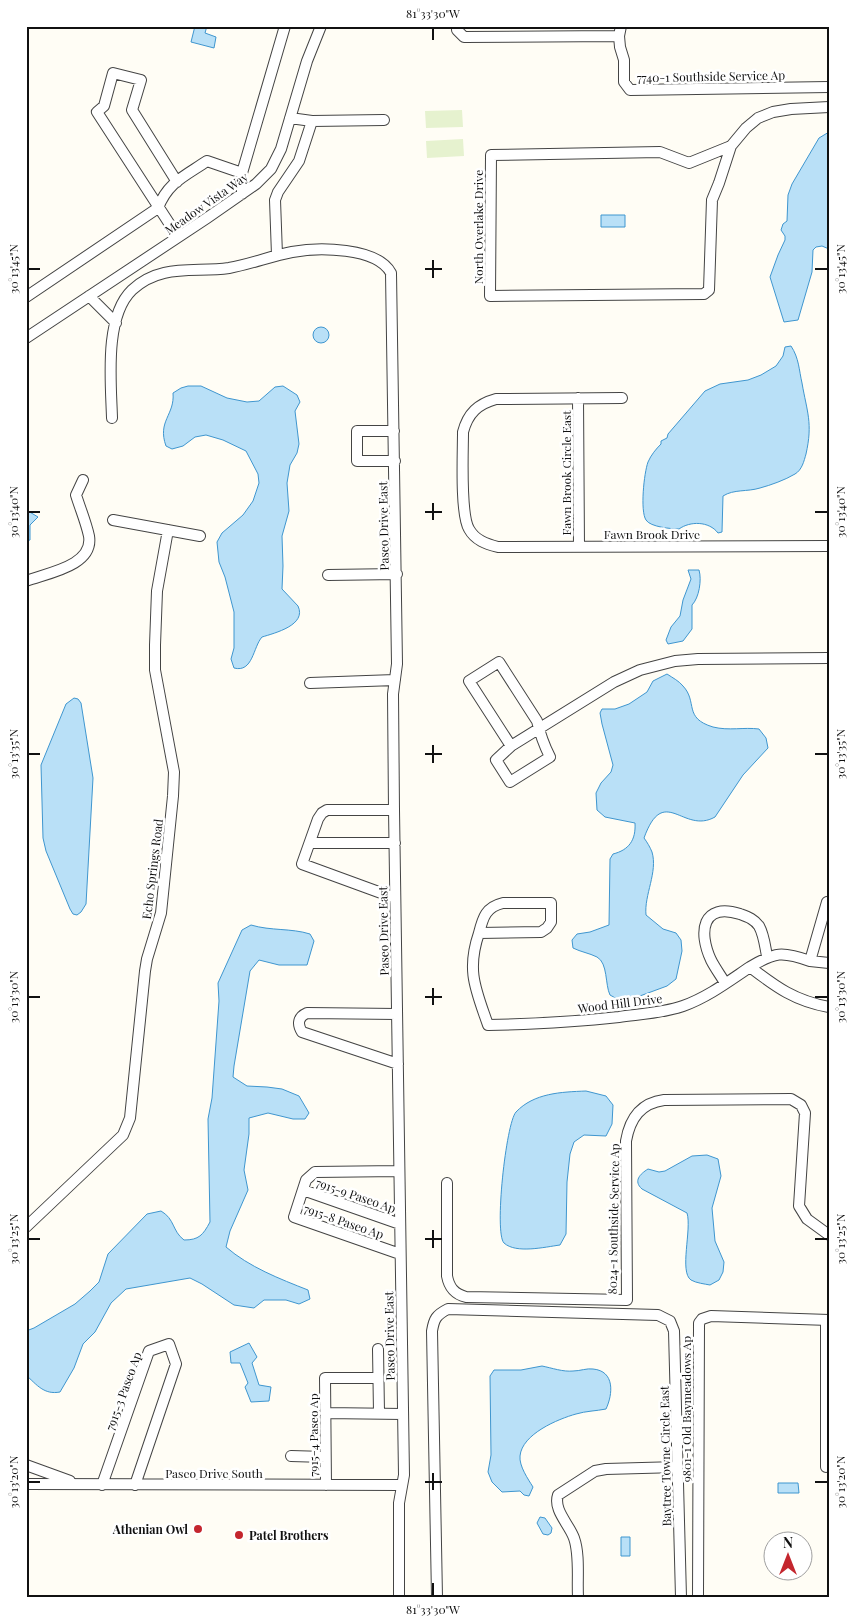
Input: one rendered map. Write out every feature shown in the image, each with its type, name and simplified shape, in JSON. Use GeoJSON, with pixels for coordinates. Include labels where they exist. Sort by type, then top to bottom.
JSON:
{"type":"FeatureCollection","features":[{"type":"Feature","properties":{"kind":"street"},"geometry":{"type":"LineString","coordinates":[[242,194],[242,173],[285,26]]}},
{"type":"Feature","properties":{"kind":"street","name":"Meadow Vista Way"},"geometry":{"type":"LineString","coordinates":[[26,338],[242,194],[256,184],[271,169],[281,149],[307,61],[321,26]]}},
{"type":"Feature","properties":{"kind":"street"},"geometry":{"type":"LineString","coordinates":[[457,26],[457,30],[464,37],[620,31]]}},
{"type":"Feature","properties":{"kind":"street","name":"7740-1 Southside Service Ap"},"geometry":{"type":"LineString","coordinates":[[620,31],[620,47],[624,60],[624,82],[630,90],[829,87]]}},
{"type":"Feature","properties":{"kind":"street"},"geometry":{"type":"LineString","coordinates":[[177,182],[132,110],[141,80],[113,73],[104,106],[97,112],[178,238]]}},
{"type":"Feature","properties":{"kind":"street"},"geometry":{"type":"LineString","coordinates":[[731,146],[746,128],[758,118],[773,112],[791,109],[829,108]]}},
{"type":"Feature","properties":{"kind":"street"},"geometry":{"type":"LineString","coordinates":[[290,118],[312,121],[384,120]]}},
{"type":"Feature","properties":{"kind":"street"},"geometry":{"type":"LineString","coordinates":[[112,418],[111,345],[116,323],[126,298],[133,290],[152,276],[176,271],[230,268],[277,255],[275,200],[278,192],[299,161],[312,121]]}},
{"type":"Feature","properties":{"kind":"street","name":"North Overlake Drive"},"geometry":{"type":"LineString","coordinates":[[731,146],[712,200],[709,290],[704,294],[490,296],[491,154],[660,152],[689,162],[731,146]]}},
{"type":"Feature","properties":{"kind":"street"},"geometry":{"type":"LineString","coordinates":[[26,297],[158,208],[168,188],[207,162],[242,173]]}},
{"type":"Feature","properties":{"kind":"street","name":"Paseo Drive East"},"geometry":{"type":"LineString","coordinates":[[277,255],[294,251],[332,250],[364,255],[379,260],[387,266],[391,272],[392,279],[398,664],[393,694],[394,810],[404,1475],[399,1503],[399,1597]]}},
{"type":"Feature","properties":{"kind":"street"},"geometry":{"type":"LineString","coordinates":[[145,260],[152,276]]}},
{"type":"Feature","properties":{"kind":"street"},"geometry":{"type":"LineString","coordinates":[[89,296],[116,323]]}},
{"type":"Feature","properties":{"kind":"street"},"geometry":{"type":"LineString","coordinates":[[578,398],[622,398]]}},
{"type":"Feature","properties":{"kind":"street","name":"Fawn Brook Drive"},"geometry":{"type":"LineString","coordinates":[[578,398],[496,399],[487,401],[473,410],[466,420],[463,432],[464,509],[467,528],[478,540],[498,547],[829,546]]}},
{"type":"Feature","properties":{"kind":"street","name":"Fawn Brook Circle East"},"geometry":{"type":"LineString","coordinates":[[578,398],[579,547]]}},
{"type":"Feature","properties":{"kind":"street"},"geometry":{"type":"LineString","coordinates":[[394,431],[356,431],[357,462],[395,461]]}},
{"type":"Feature","properties":{"kind":"street"},"geometry":{"type":"LineString","coordinates":[[26,581],[78,562],[85,555],[89,537],[76,495],[83,480]]}},
{"type":"Feature","properties":{"kind":"street"},"geometry":{"type":"LineString","coordinates":[[113,520],[200,536]]}},
{"type":"Feature","properties":{"kind":"street","name":"Echo Springs Road"},"geometry":{"type":"LineString","coordinates":[[26,1228],[123,1135],[130,1118],[145,971],[161,914],[173,796],[174,772],[156,670],[155,645],[157,591],[168,530]]}},
{"type":"Feature","properties":{"kind":"street"},"geometry":{"type":"LineString","coordinates":[[328,576],[396,574]]}},
{"type":"Feature","properties":{"kind":"street"},"geometry":{"type":"LineString","coordinates":[[511,746],[469,681],[499,662],[537,721],[539,730],[541,740],[550,757],[510,782],[496,760],[511,746],[539,730],[614,682],[640,670],[698,659],[829,658]]}},
{"type":"Feature","properties":{"kind":"street"},"geometry":{"type":"LineString","coordinates":[[310,683],[395,680]]}},
{"type":"Feature","properties":{"kind":"street"},"geometry":{"type":"LineString","coordinates":[[394,810],[327,810],[318,818],[302,864],[395,898]]}},
{"type":"Feature","properties":{"kind":"street"},"geometry":{"type":"LineString","coordinates":[[310,843],[395,843]]}},
{"type":"Feature","properties":{"kind":"street"},"geometry":{"type":"LineString","coordinates":[[810,961],[827,902],[829,903]]}},
{"type":"Feature","properties":{"kind":"street"},"geometry":{"type":"LineString","coordinates":[[503,903],[551,903],[551,922],[541,932],[479,933],[484,914],[496,905],[503,903]]}},
{"type":"Feature","properties":{"kind":"street"},"geometry":{"type":"LineString","coordinates":[[725,984],[711,960],[705,938],[705,926],[708,917],[715,912],[729,911],[752,918],[763,936],[767,956]]}},
{"type":"Feature","properties":{"kind":"street","name":"Wood Hill Drive"},"geometry":{"type":"LineString","coordinates":[[479,933],[473,958],[473,982],[488,1025],[580,1022],[650,1014],[684,1006],[702,998],[750,966]]}},
{"type":"Feature","properties":{"kind":"street"},"geometry":{"type":"LineString","coordinates":[[829,963],[810,961],[788,954],[779,954],[767,956],[750,966],[773,984],[793,996],[809,1003],[829,1008]]}},
{"type":"Feature","properties":{"kind":"street"},"geometry":{"type":"LineString","coordinates":[[397,1014],[307,1013],[299,1019],[299,1026],[302,1032],[398,1064]]}},
{"type":"Feature","properties":{"kind":"street","name":"8024-1 Southside Service Ap"},"geometry":{"type":"LineString","coordinates":[[447,1183],[447,1276],[452,1290],[459,1295],[627,1300],[626,1141],[628,1128],[633,1117],[646,1105],[655,1101],[791,1099],[801,1105],[805,1113],[799,1206],[807,1219],[829,1235]]}},
{"type":"Feature","properties":{"kind":"street","name":"7915-8 Paseo Ap"},"geometry":{"type":"LineString","coordinates":[[399,1171],[315,1172],[306,1180],[294,1217],[400,1254]]}},
{"type":"Feature","properties":{"kind":"street","name":"7915-9 Paseo Ap"},"geometry":{"type":"LineString","coordinates":[[303,1190],[400,1224]]}},
{"type":"Feature","properties":{"kind":"street","name":"Baytree Towne Circle East"},"geometry":{"type":"LineString","coordinates":[[437,1597],[432,1331],[434,1318],[448,1309],[658,1315],[665,1317],[673,1325],[681,1597]]}},
{"type":"Feature","properties":{"kind":"street","name":"9801-1 Old Baymeadows Ap"},"geometry":{"type":"LineString","coordinates":[[698,1597],[699,1323],[702,1319],[711,1316],[827,1320]]}},
{"type":"Feature","properties":{"kind":"street"},"geometry":{"type":"LineString","coordinates":[[826,1468],[827,1320]]}},
{"type":"Feature","properties":{"kind":"street","name":"7915-3 Paseo Ap"},"geometry":{"type":"LineString","coordinates":[[102,1485],[149,1351],[169,1344],[176,1364],[135,1486]]}},
{"type":"Feature","properties":{"kind":"street"},"geometry":{"type":"LineString","coordinates":[[378,1349],[379,1413]]}},
{"type":"Feature","properties":{"kind":"street","name":"7915-4 Paseo Ap"},"geometry":{"type":"LineString","coordinates":[[326,1485],[325,1378],[378,1378]]}},
{"type":"Feature","properties":{"kind":"street"},"geometry":{"type":"LineString","coordinates":[[325,1413],[403,1414]]}},
{"type":"Feature","properties":{"kind":"street"},"geometry":{"type":"LineString","coordinates":[[291,1456],[325,1457]]}},
{"type":"Feature","properties":{"kind":"street"},"geometry":{"type":"LineString","coordinates":[[26,1465],[77,1484]]}},
{"type":"Feature","properties":{"kind":"street"},"geometry":{"type":"LineString","coordinates":[[578,1597],[577,1548],[573,1536],[557,1508],[556,1500],[558,1495],[591,1473],[606,1469],[678,1467]]}},
{"type":"Feature","properties":{"kind":"street","name":"Paseo Drive South"},"geometry":{"type":"LineString","coordinates":[[26,1484],[135,1486],[402,1485]]}},
{"type":"Feature","properties":{"kind":"green space"},"geometry":{"type":"Polygon","coordinates":[[[462,110],[463,127],[426,128],[425,111],[462,110]]]}},
{"type":"Feature","properties":{"kind":"green space"},"geometry":{"type":"Polygon","coordinates":[[[463,139],[464,156],[427,158],[426,141],[463,139]]]}},
{"type":"Feature","properties":{"kind":"water"},"geometry":{"type":"Polygon","coordinates":[[[195,26],[207,26],[205,33],[216,37],[214,48],[191,42],[195,26]]]}},
{"type":"Feature","properties":{"kind":"water"},"geometry":{"type":"Polygon","coordinates":[[[829,132],[829,249],[822,246],[816,247],[813,250],[812,272],[798,320],[784,322],[770,277],[785,240],[781,230],[783,224],[787,221],[788,195],[792,184],[819,138],[829,132]]]}},
{"type":"Feature","properties":{"kind":"water"},"geometry":{"type":"Polygon","coordinates":[[[601,215],[625,215],[625,227],[601,227],[601,215]]]}},
{"type":"Feature","properties":{"kind":"water"},"geometry":{"type":"Polygon","coordinates":[[[318,327],[324,327],[329,332],[327,341],[318,343],[313,338],[313,332],[318,327]]]}},
{"type":"Feature","properties":{"kind":"water"},"geometry":{"type":"Polygon","coordinates":[[[791,346],[796,355],[809,426],[806,454],[799,470],[787,478],[769,485],[732,492],[723,496],[722,532],[718,533],[705,524],[694,524],[683,526],[679,529],[671,529],[648,522],[643,509],[645,474],[649,459],[661,444],[661,441],[667,438],[668,434],[705,391],[720,384],[748,380],[761,375],[776,366],[783,356],[785,347],[791,346]]]}},
{"type":"Feature","properties":{"kind":"water"},"geometry":{"type":"Polygon","coordinates":[[[188,386],[201,386],[227,398],[247,402],[259,401],[275,387],[283,386],[297,395],[300,402],[295,411],[299,444],[297,453],[290,465],[287,483],[289,511],[282,536],[282,589],[298,606],[300,613],[294,623],[288,627],[262,637],[249,663],[240,669],[234,668],[231,659],[234,648],[234,612],[219,562],[217,542],[222,533],[243,515],[253,501],[259,483],[258,474],[246,451],[223,440],[206,435],[195,437],[183,446],[172,449],[166,446],[164,430],[173,401],[173,393],[188,386]]]}},
{"type":"Feature","properties":{"kind":"water"},"geometry":{"type":"Polygon","coordinates":[[[26,511],[38,517],[30,525],[30,540],[26,541],[26,511]]]}},
{"type":"Feature","properties":{"kind":"water"},"geometry":{"type":"Polygon","coordinates":[[[688,570],[699,570],[700,574],[698,593],[692,605],[692,629],[683,641],[668,644],[666,640],[671,627],[680,616],[683,600],[691,579],[688,570]]]}},
{"type":"Feature","properties":{"kind":"water"},"geometry":{"type":"Polygon","coordinates":[[[667,674],[683,686],[690,698],[694,714],[698,719],[719,728],[759,729],[766,738],[768,748],[743,775],[715,817],[704,821],[693,820],[667,812],[659,814],[651,822],[644,838],[651,850],[653,860],[646,915],[663,929],[676,933],[681,940],[682,951],[676,979],[667,986],[629,1000],[619,1000],[610,995],[605,969],[601,960],[573,948],[572,940],[577,934],[590,932],[609,925],[610,859],[613,854],[627,847],[633,839],[635,829],[635,823],[605,817],[597,810],[596,793],[601,783],[611,772],[613,765],[600,713],[602,709],[615,709],[629,704],[647,692],[653,681],[667,674]]]}},
{"type":"Feature","properties":{"kind":"water"},"geometry":{"type":"Polygon","coordinates":[[[74,698],[78,699],[81,703],[93,778],[86,904],[77,915],[73,914],[70,909],[46,851],[43,838],[41,765],[66,704],[74,698]]]}},
{"type":"Feature","properties":{"kind":"water"},"geometry":{"type":"Polygon","coordinates":[[[251,925],[303,932],[310,934],[314,941],[307,965],[279,965],[259,960],[250,971],[233,1077],[247,1086],[282,1089],[299,1096],[309,1113],[305,1119],[293,1119],[268,1113],[249,1118],[249,1134],[244,1170],[248,1190],[230,1231],[226,1247],[245,1261],[276,1277],[308,1290],[310,1299],[299,1304],[286,1300],[264,1300],[254,1308],[234,1305],[190,1278],[126,1289],[111,1303],[95,1332],[83,1344],[74,1368],[60,1392],[45,1391],[26,1375],[26,1331],[75,1304],[90,1291],[99,1282],[108,1254],[147,1214],[161,1211],[166,1214],[177,1233],[184,1240],[200,1236],[210,1222],[208,1119],[212,1098],[219,1001],[218,983],[242,930],[251,925]]]}},
{"type":"Feature","properties":{"kind":"water"},"geometry":{"type":"Polygon","coordinates":[[[586,1091],[606,1096],[613,1105],[612,1124],[606,1136],[584,1135],[574,1142],[570,1154],[567,1182],[566,1234],[560,1245],[531,1249],[509,1246],[504,1243],[501,1235],[500,1220],[502,1178],[512,1120],[516,1112],[523,1106],[539,1097],[558,1093],[586,1091]]]}},
{"type":"Feature","properties":{"kind":"water"},"geometry":{"type":"Polygon","coordinates":[[[707,1155],[718,1159],[721,1176],[712,1208],[715,1241],[724,1262],[723,1272],[719,1280],[710,1285],[693,1281],[688,1275],[686,1268],[687,1213],[642,1189],[638,1183],[640,1175],[648,1169],[659,1172],[665,1171],[692,1156],[707,1155]]]}},
{"type":"Feature","properties":{"kind":"water"},"geometry":{"type":"Polygon","coordinates":[[[249,1343],[257,1357],[252,1363],[259,1385],[271,1387],[269,1401],[251,1402],[245,1387],[248,1383],[240,1363],[231,1363],[230,1352],[249,1343]]]}},
{"type":"Feature","properties":{"kind":"water"},"geometry":{"type":"Polygon","coordinates":[[[542,1366],[565,1371],[591,1369],[600,1371],[609,1379],[610,1397],[606,1409],[569,1416],[534,1434],[522,1448],[520,1456],[522,1468],[533,1487],[529,1496],[524,1495],[520,1491],[502,1492],[492,1482],[488,1472],[491,1455],[490,1376],[494,1370],[521,1370],[542,1366]]]}},
{"type":"Feature","properties":{"kind":"water"},"geometry":{"type":"Polygon","coordinates":[[[778,1483],[798,1483],[799,1493],[778,1493],[778,1483]]]}},
{"type":"Feature","properties":{"kind":"water"},"geometry":{"type":"Polygon","coordinates":[[[540,1517],[545,1518],[552,1528],[551,1533],[548,1535],[543,1534],[537,1523],[540,1517]]]}},
{"type":"Feature","properties":{"kind":"water"},"geometry":{"type":"Polygon","coordinates":[[[621,1537],[630,1537],[630,1556],[621,1556],[621,1537]]]}},
{"type":"Feature","properties":{"kind":"place","name":"Athenian Owl"},"geometry":{"type":"Point","coordinates":[198,1529]}},
{"type":"Feature","properties":{"kind":"place","name":"Patel Brothers"},"geometry":{"type":"Point","coordinates":[239,1535]}}]}
